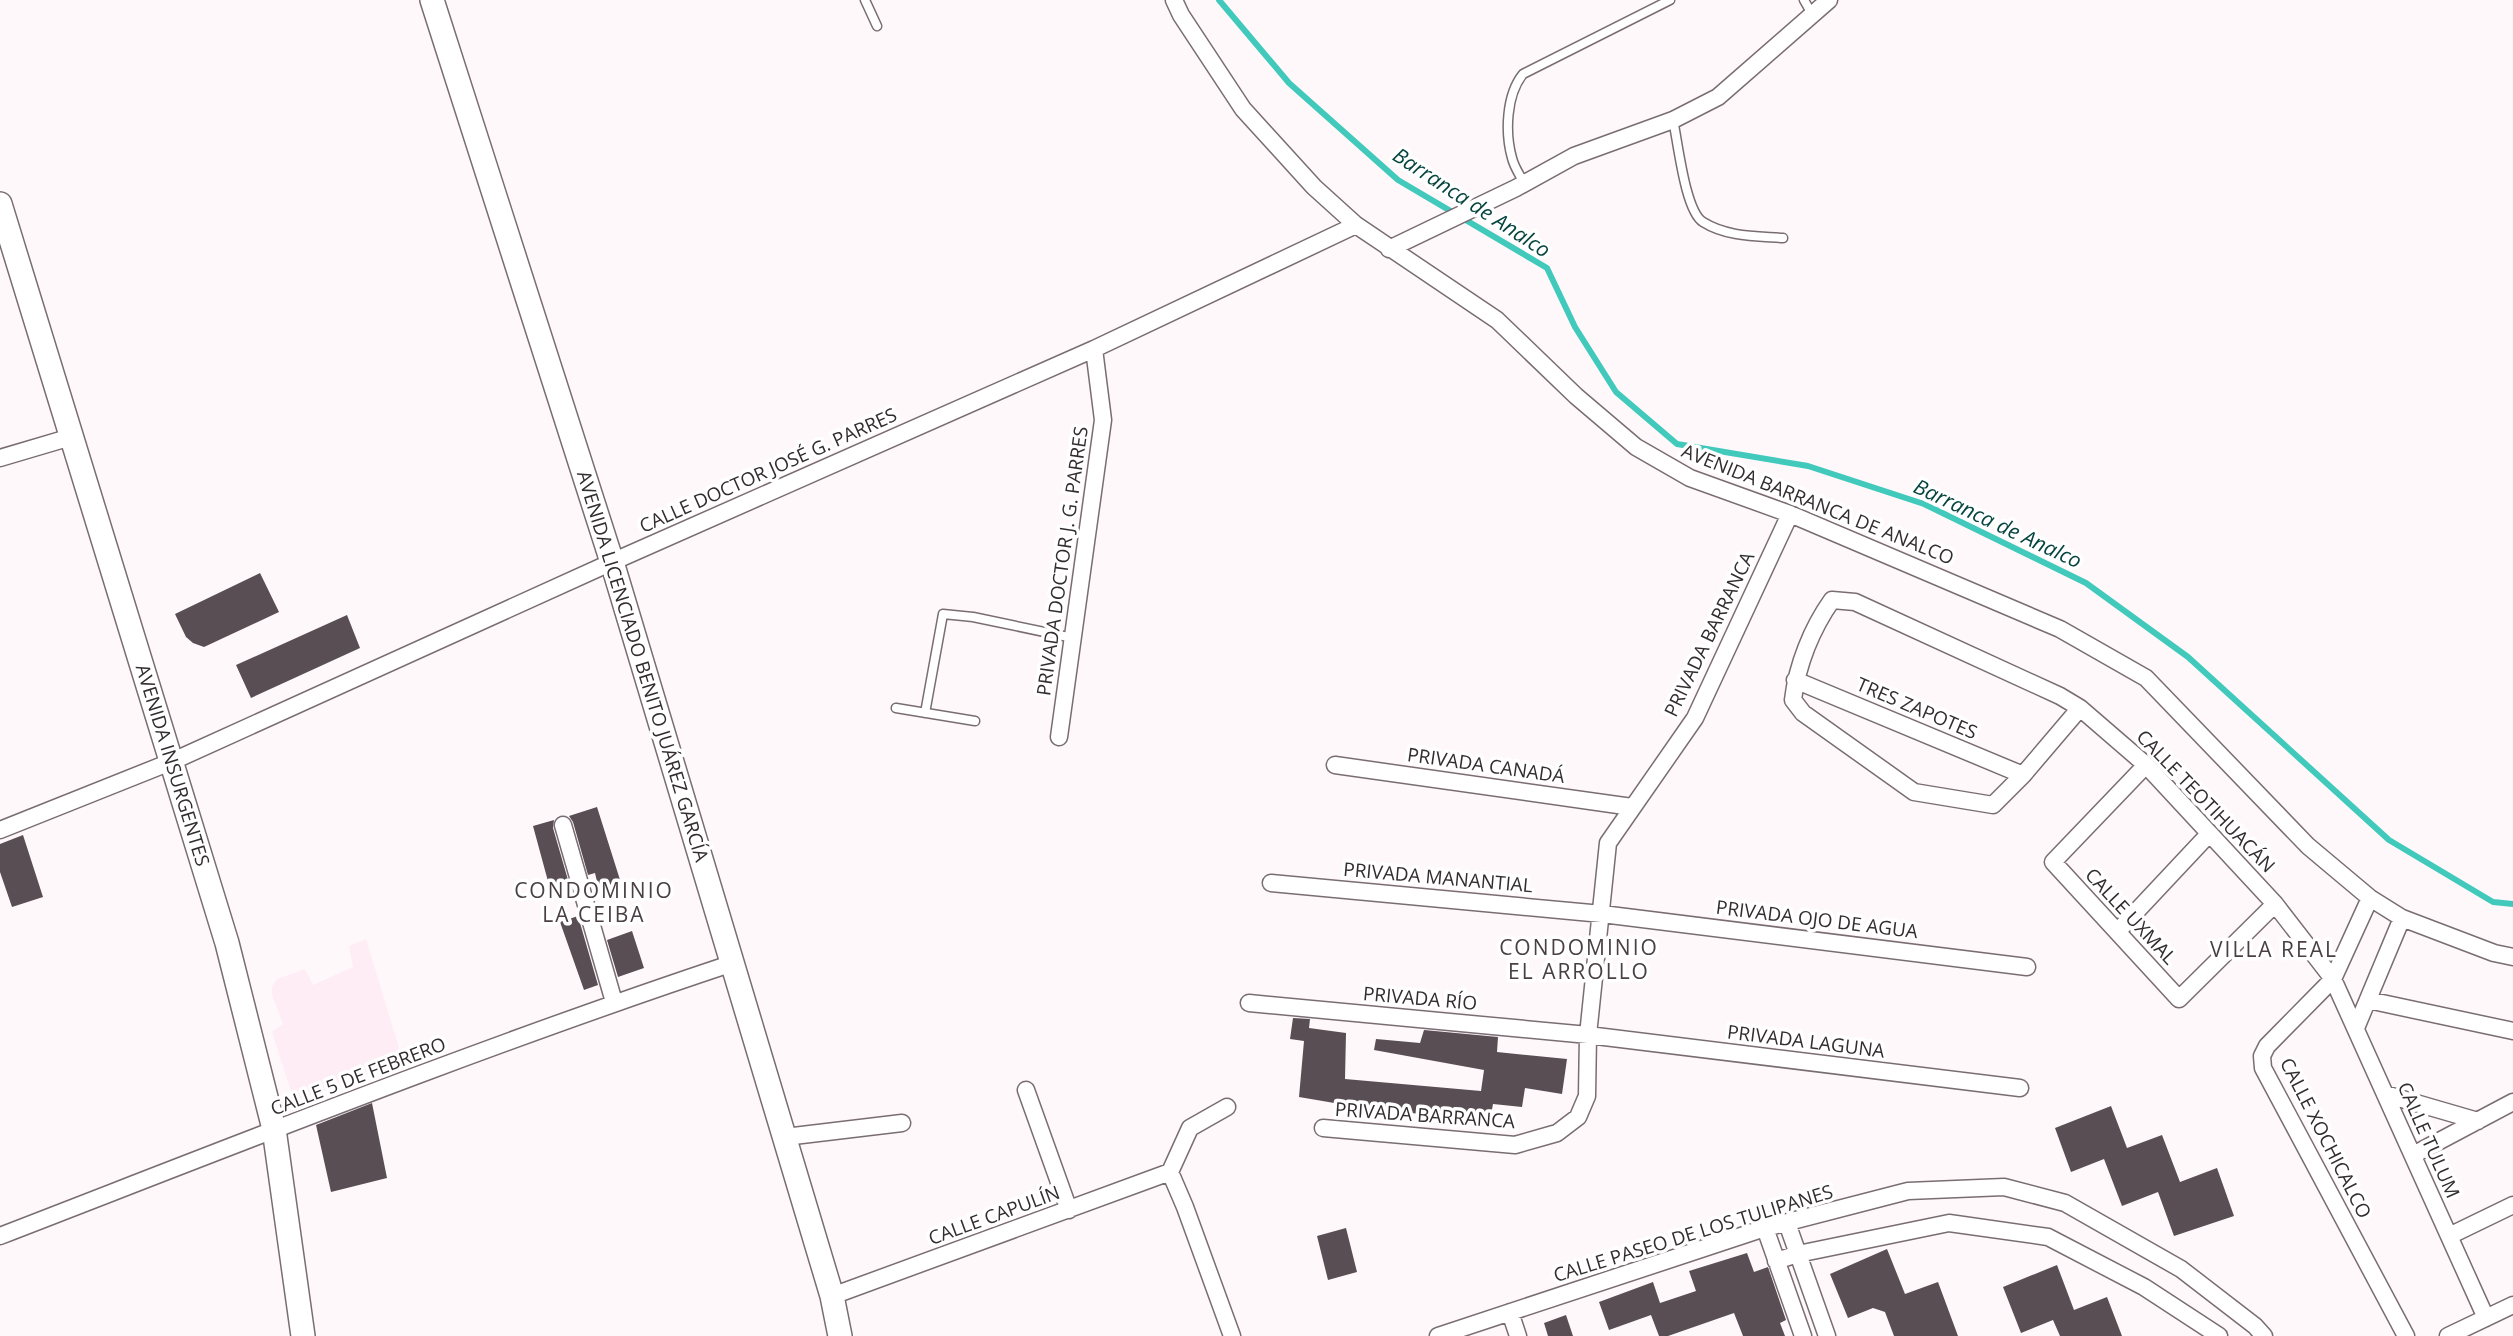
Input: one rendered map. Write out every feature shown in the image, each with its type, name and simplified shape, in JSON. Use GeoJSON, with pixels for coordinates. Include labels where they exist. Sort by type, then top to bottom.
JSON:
{"type":"FeatureCollection","features":[{"type":"Feature","properties":{"kind":"main road","name":"AVENIDA LICENCIADO BENITO JUÁREZ GARCÍA"},"geometry":{"type":"LineString","coordinates":[[434,1],[612,562],[832,1296],[840,1336]]}},
{"type":"Feature","properties":{"kind":"main road","name":"AVENIDA INSURGENTES"},"geometry":{"type":"LineString","coordinates":[[0,204],[227,943],[274,1129],[303,1336]]}},
{"type":"Feature","properties":{"kind":"street","name":"AVENIDA BARRANCA DE ANALCO"},"geometry":{"type":"LineString","coordinates":[[1174,0],[1243,109],[1314,187],[1356,225],[1389,249],[1497,320],[1576,396],[1636,447],[1690,478],[1790,514],[2060,629],[2146,678],[2308,846],[2370,898],[2402,918],[2494,953],[2513,957]]}},
{"type":"Feature","properties":{"kind":"street"},"geometry":{"type":"LineString","coordinates":[[1389,249],[1520,186],[1574,156],[1673,120],[1718,97],[1816,5]]}},
{"type":"Feature","properties":{"kind":"street","name":"CALLE DOCTOR JOSÉ G. PARRES"},"geometry":{"type":"LineString","coordinates":[[0,830],[173,761],[612,562],[1094,349],[1356,225]]}},
{"type":"Feature","properties":{"kind":"street","name":"PRIVADA DOCTOR J. G. PARRES"},"geometry":{"type":"LineString","coordinates":[[1059,737],[1103,419],[1094,349]]}},
{"type":"Feature","properties":{"kind":"street"},"geometry":{"type":"LineString","coordinates":[[0,458],[71,437]]}},
{"type":"Feature","properties":{"kind":"street","name":"PRIVADA BARRANCA"},"geometry":{"type":"LineString","coordinates":[[1323,1128],[1515,1145],[1557,1133],[1577,1117],[1587,1096],[1588,1035],[1608,843],[1695,718],[1790,514]]}},
{"type":"Feature","properties":{"kind":"street","name":"CALLE TEOTIHUACÁN"},"geometry":{"type":"LineString","coordinates":[[1795,680],[1819,617],[1832,600],[1855,603],[2048,690],[2080,708],[2146,765],[2275,904],[2333,978]]}},
{"type":"Feature","properties":{"kind":"street"},"geometry":{"type":"LineString","coordinates":[[1795,680],[1793,700],[1803,713],[1914,792],[1993,805],[2023,775],[2080,708]]}},
{"type":"Feature","properties":{"kind":"street","name":"TRES ZAPOTES"},"geometry":{"type":"LineString","coordinates":[[1795,680],[2023,775]]}},
{"type":"Feature","properties":{"kind":"street","name":"PRIVADA CANADÁ"},"geometry":{"type":"LineString","coordinates":[[1335,765],[1632,807]]}},
{"type":"Feature","properties":{"kind":"street","name":"CALLE UXMAL"},"geometry":{"type":"LineString","coordinates":[[2146,765],[2053,862],[2179,999],[2275,904]]}},
{"type":"Feature","properties":{"kind":"street"},"geometry":{"type":"LineString","coordinates":[[563,825],[614,1002]]}},
{"type":"Feature","properties":{"kind":"street"},"geometry":{"type":"LineString","coordinates":[[2118,931],[2209,834]]}},
{"type":"Feature","properties":{"kind":"street","name":"PRIVADA MANANTIAL"},"geometry":{"type":"LineString","coordinates":[[1271,883],[1602,914]]}},
{"type":"Feature","properties":{"kind":"street","name":"CALLE XOCHICALCO"},"geometry":{"type":"LineString","coordinates":[[2370,898],[2333,978],[2267,1046],[2262,1056],[2263,1068],[2406,1336]]}},
{"type":"Feature","properties":{"kind":"street","name":"PRIVADA OJO DE AGUA"},"geometry":{"type":"LineString","coordinates":[[1602,914],[2026,967]]}},
{"type":"Feature","properties":{"kind":"street"},"geometry":{"type":"LineString","coordinates":[[2356,1028],[2402,918]]}},
{"type":"Feature","properties":{"kind":"street","name":"CALLE 5 DE FEBRERO"},"geometry":{"type":"LineString","coordinates":[[0,1236],[274,1129],[614,1002],[733,963]]}},
{"type":"Feature","properties":{"kind":"street","name":"CALLE TULUM"},"geometry":{"type":"LineString","coordinates":[[2333,978],[2486,1318]]}},
{"type":"Feature","properties":{"kind":"street"},"geometry":{"type":"LineString","coordinates":[[2368,1000],[2513,1031]]}},
{"type":"Feature","properties":{"kind":"street","name":"PRIVADA RÍO"},"geometry":{"type":"LineString","coordinates":[[1249,1003],[1588,1035]]}},
{"type":"Feature","properties":{"kind":"street","name":"PRIVADA LAGUNA"},"geometry":{"type":"LineString","coordinates":[[1588,1035],[2020,1088]]}},
{"type":"Feature","properties":{"kind":"street"},"geometry":{"type":"LineString","coordinates":[[1026,1090],[1069,1210]]}},
{"type":"Feature","properties":{"kind":"street"},"geometry":{"type":"LineString","coordinates":[[2385,1094],[2478,1121]]}},
{"type":"Feature","properties":{"kind":"street"},"geometry":{"type":"LineString","coordinates":[[2413,1156],[2513,1102]]}},
{"type":"Feature","properties":{"kind":"street"},"geometry":{"type":"LineString","coordinates":[[1227,1107],[1190,1128],[1170,1172],[1231,1336]]}},
{"type":"Feature","properties":{"kind":"street"},"geometry":{"type":"LineString","coordinates":[[785,1137],[902,1123]]}},
{"type":"Feature","properties":{"kind":"street","name":"CALLE CAPULÍN"},"geometry":{"type":"LineString","coordinates":[[832,1296],[1170,1172]]}},
{"type":"Feature","properties":{"kind":"street","name":"CALLE PASEO DE LOS TULIPANES"},"geometry":{"type":"LineString","coordinates":[[1438,1336],[1765,1228],[1908,1191],[2004,1187],[2065,1203],[2169,1262],[2245,1318],[2264,1336]]}},
{"type":"Feature","properties":{"kind":"street"},"geometry":{"type":"LineString","coordinates":[[2449,1236],[2513,1205]]}},
{"type":"Feature","properties":{"kind":"street"},"geometry":{"type":"LineString","coordinates":[[1787,1223],[1827,1336]]}},
{"type":"Feature","properties":{"kind":"street"},"geometry":{"type":"LineString","coordinates":[[1776,1261],[1798,1254],[1949,1223],[2048,1237],[2144,1287],[2219,1336]]}},
{"type":"Feature","properties":{"kind":"street"},"geometry":{"type":"LineString","coordinates":[[1765,1228],[1803,1336]]}},
{"type":"Feature","properties":{"kind":"street"},"geometry":{"type":"LineString","coordinates":[[2448,1336],[2513,1305]]}},
{"type":"Feature","properties":{"kind":"street"},"geometry":{"type":"LineString","coordinates":[[1510,1312],[1518,1336]]}},
{"type":"Feature","properties":{"kind":"lane"},"geometry":{"type":"LineString","coordinates":[[865,0],[877,26]]}},
{"type":"Feature","properties":{"kind":"lane"},"geometry":{"type":"LineString","coordinates":[[1520,186],[1512,158],[1508,113],[1514,84],[1523,74],[1670,0]]}},
{"type":"Feature","properties":{"kind":"lane"},"geometry":{"type":"LineString","coordinates":[[1673,120],[1691,205],[1701,221],[1731,233],[1783,239]]}},
{"type":"Feature","properties":{"kind":"lane"},"geometry":{"type":"LineString","coordinates":[[925,713],[943,614],[973,617],[1073,638]]}},
{"type":"Feature","properties":{"kind":"lane"},"geometry":{"type":"LineString","coordinates":[[896,708],[975,721]]}},
{"type":"Feature","properties":{"kind":"shaded area"},"geometry":{"type":"Polygon","coordinates":[[[366,939],[403,1061],[294,1101],[272,1032],[283,1024],[272,995],[272,986],[277,979],[305,969],[313,985],[353,967],[349,946],[366,939]]]}},
{"type":"Feature","properties":{"kind":"building"},"geometry":{"type":"Polygon","coordinates":[[[260,573],[279,612],[204,647],[186,637],[175,614],[260,573]]]}},
{"type":"Feature","properties":{"kind":"building"},"geometry":{"type":"Polygon","coordinates":[[[347,615],[360,648],[251,698],[236,665],[347,615]]]}},
{"type":"Feature","properties":{"kind":"building"},"geometry":{"type":"Polygon","coordinates":[[[597,807],[621,883],[599,890],[595,873],[588,875],[569,816],[597,807]]]}},
{"type":"Feature","properties":{"kind":"building"},"geometry":{"type":"Polygon","coordinates":[[[554,820],[553,828],[568,880],[549,885],[533,826],[554,820]]]}},
{"type":"Feature","properties":{"kind":"building"},"geometry":{"type":"Polygon","coordinates":[[[23,835],[43,897],[12,907],[0,872],[0,844],[23,835]]]}},
{"type":"Feature","properties":{"kind":"building"},"geometry":{"type":"Polygon","coordinates":[[[578,916],[598,985],[584,990],[560,922],[578,916]]]}},
{"type":"Feature","properties":{"kind":"building"},"geometry":{"type":"Polygon","coordinates":[[[632,931],[644,968],[618,977],[607,940],[632,931]]]}},
{"type":"Feature","properties":{"kind":"building"},"geometry":{"type":"Polygon","coordinates":[[[1293,1018],[1310,1019],[1309,1028],[1346,1033],[1345,1079],[1481,1091],[1484,1070],[1374,1050],[1376,1039],[1420,1043],[1424,1030],[1498,1037],[1497,1052],[1567,1059],[1562,1094],[1525,1088],[1522,1107],[1493,1104],[1490,1120],[1352,1106],[1299,1097],[1304,1041],[1290,1039],[1293,1018]]]}},
{"type":"Feature","properties":{"kind":"building"},"geometry":{"type":"Polygon","coordinates":[[[372,1103],[387,1178],[331,1192],[316,1125],[372,1103]]]}},
{"type":"Feature","properties":{"kind":"building"},"geometry":{"type":"Polygon","coordinates":[[[2111,1106],[2127,1148],[2162,1135],[2180,1182],[2217,1168],[2234,1216],[2174,1236],[2158,1192],[2122,1206],[2104,1159],[2071,1172],[2055,1128],[2111,1106]]]}},
{"type":"Feature","properties":{"kind":"building"},"geometry":{"type":"Polygon","coordinates":[[[1346,1228],[1357,1272],[1328,1280],[1317,1236],[1346,1228]]]}},
{"type":"Feature","properties":{"kind":"building"},"geometry":{"type":"Polygon","coordinates":[[[1887,1249],[1905,1294],[1938,1282],[1958,1336],[1894,1336],[1885,1312],[1873,1308],[1848,1318],[1830,1274],[1887,1249]]]}},
{"type":"Feature","properties":{"kind":"building"},"geometry":{"type":"Polygon","coordinates":[[[1747,1253],[1754,1272],[1768,1267],[1786,1320],[1780,1323],[1785,1336],[1743,1336],[1734,1313],[1668,1336],[1659,1336],[1651,1315],[1609,1330],[1599,1302],[1653,1282],[1660,1303],[1696,1291],[1689,1271],[1747,1253]]]}},
{"type":"Feature","properties":{"kind":"building"},"geometry":{"type":"Polygon","coordinates":[[[2057,1265],[2074,1310],[2107,1297],[2122,1336],[2060,1336],[2053,1320],[2021,1333],[2003,1287],[2057,1265]]]}},
{"type":"Feature","properties":{"kind":"building"},"geometry":{"type":"Polygon","coordinates":[[[1566,1315],[1573,1336],[1548,1336],[1544,1323],[1566,1315]]]}},
{"type":"Feature","properties":{"kind":"waterway","name":"Barranca de Analco"},"geometry":{"type":"LineString","coordinates":[[1219,0],[1289,83],[1398,180],[1547,268],[1575,327],[1616,392],[1677,444],[1808,466],[1924,504],[2086,583],[2188,657],[2389,840],[2493,902],[2513,904]]}},
{"type":"Feature","properties":{"kind":"district","name":"CONDOMINIO LA CEIBA"},"geometry":{"type":"Point","coordinates":[594,902]}},
{"type":"Feature","properties":{"kind":"district","name":"VILLA REAL"},"geometry":{"type":"Point","coordinates":[2274,949]}},
{"type":"Feature","properties":{"kind":"district","name":"CONDOMINIO EL ARROLLO"},"geometry":{"type":"Point","coordinates":[1579,959]}}]}
